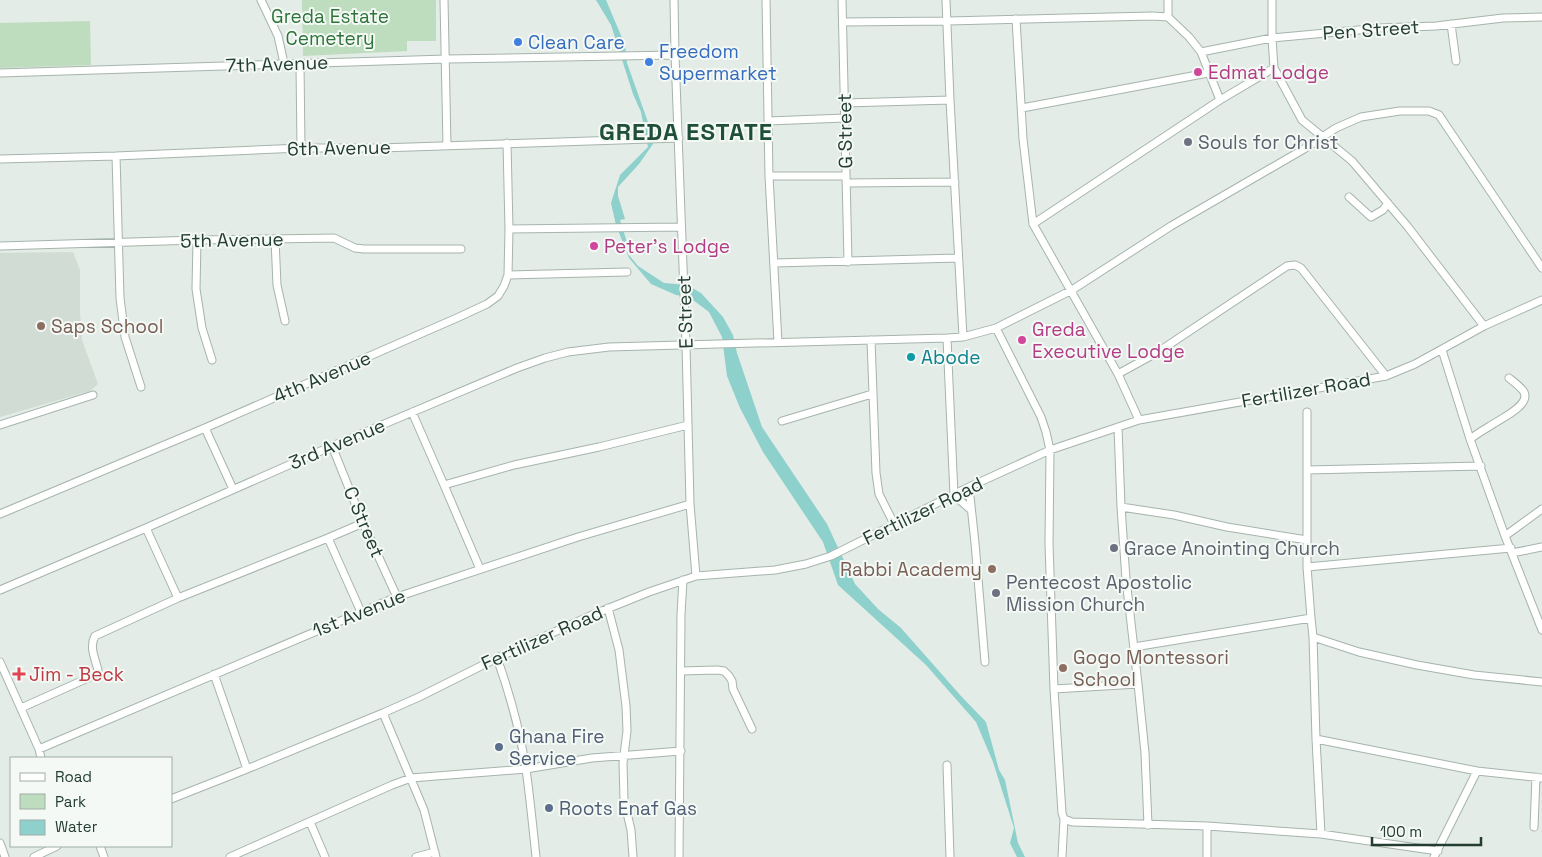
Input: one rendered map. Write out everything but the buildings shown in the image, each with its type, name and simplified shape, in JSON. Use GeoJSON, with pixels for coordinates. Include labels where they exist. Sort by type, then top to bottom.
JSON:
{"type":"FeatureCollection","features":[{"type":"Feature","properties":{"kind":"street"},"geometry":{"type":"LineString","coordinates":[[261,0],[278,36],[284,63]]}},
{"type":"Feature","properties":{"kind":"street"},"geometry":{"type":"LineString","coordinates":[[444,0],[447,145]]}},
{"type":"Feature","properties":{"kind":"street","name":"E Street"},"geometry":{"type":"LineString","coordinates":[[674,0],[690,504],[696,576]]}},
{"type":"Feature","properties":{"kind":"street"},"geometry":{"type":"LineString","coordinates":[[766,0],[769,176],[778,342]]}},
{"type":"Feature","properties":{"kind":"street","name":"G Street"},"geometry":{"type":"LineString","coordinates":[[842,0],[848,262]]}},
{"type":"Feature","properties":{"kind":"street"},"geometry":{"type":"LineString","coordinates":[[946,0],[963,337]]}},
{"type":"Feature","properties":{"kind":"street"},"geometry":{"type":"LineString","coordinates":[[1168,0],[1168,17]]}},
{"type":"Feature","properties":{"kind":"street"},"geometry":{"type":"LineString","coordinates":[[1272,0],[1274,68],[1302,120],[1352,161],[1408,227],[1484,326]]}},
{"type":"Feature","properties":{"kind":"street"},"geometry":{"type":"LineString","coordinates":[[843,22],[1168,17],[1189,37],[1201,52],[1220,100]]}},
{"type":"Feature","properties":{"kind":"street","name":"Pen Street"},"geometry":{"type":"LineString","coordinates":[[1201,52],[1272,38],[1380,28],[1436,26],[1503,18],[1542,17]]}},
{"type":"Feature","properties":{"kind":"street"},"geometry":{"type":"LineString","coordinates":[[1016,19],[1022,108],[1022,139],[1033,224],[1118,374],[1139,420]]}},
{"type":"Feature","properties":{"kind":"street"},"geometry":{"type":"LineString","coordinates":[[1451,24],[1456,61]]}},
{"type":"Feature","properties":{"kind":"street","name":"7th Avenue"},"geometry":{"type":"LineString","coordinates":[[0,73],[284,63],[675,55]]}},
{"type":"Feature","properties":{"kind":"street"},"geometry":{"type":"LineString","coordinates":[[300,64],[301,148]]}},
{"type":"Feature","properties":{"kind":"street"},"geometry":{"type":"LineString","coordinates":[[1033,224],[1220,100],[1274,68]]}},
{"type":"Feature","properties":{"kind":"street"},"geometry":{"type":"LineString","coordinates":[[1022,108],[1208,73]]}},
{"type":"Feature","properties":{"kind":"street"},"geometry":{"type":"LineString","coordinates":[[845,103],[950,100]]}},
{"type":"Feature","properties":{"kind":"street","name":"3rd Avenue"},"geometry":{"type":"LineString","coordinates":[[0,590],[332,446],[545,358],[568,352],[609,347],[963,337],[996,328],[1072,290],[1171,226],[1304,149],[1336,128],[1361,117],[1400,111],[1429,111],[1439,114],[1542,268]]}},
{"type":"Feature","properties":{"kind":"street"},"geometry":{"type":"LineString","coordinates":[[768,121],[845,118]]}},
{"type":"Feature","properties":{"kind":"street","name":"6th Avenue"},"geometry":{"type":"LineString","coordinates":[[0,159],[301,148],[380,148],[679,138]]}},
{"type":"Feature","properties":{"kind":"street","name":"4th Avenue"},"geometry":{"type":"LineString","coordinates":[[0,514],[205,428],[487,304],[498,296],[508,275],[509,229],[506,143]]}},
{"type":"Feature","properties":{"kind":"street"},"geometry":{"type":"LineString","coordinates":[[116,156],[120,298],[125,337],[141,387]]}},
{"type":"Feature","properties":{"kind":"street"},"geometry":{"type":"LineString","coordinates":[[769,176],[846,180],[955,182]]}},
{"type":"Feature","properties":{"kind":"street"},"geometry":{"type":"LineString","coordinates":[[1349,197],[1371,217],[1383,210],[1388,203]]}},
{"type":"Feature","properties":{"kind":"street"},"geometry":{"type":"LineString","coordinates":[[509,229],[681,227]]}},
{"type":"Feature","properties":{"kind":"street","name":"5th Avenue"},"geometry":{"type":"LineString","coordinates":[[0,246],[334,238],[355,248],[364,249],[461,249]]}},
{"type":"Feature","properties":{"kind":"street"},"geometry":{"type":"LineString","coordinates":[[275,239],[277,285],[285,321]]}},
{"type":"Feature","properties":{"kind":"street"},"geometry":{"type":"LineString","coordinates":[[197,240],[196,289],[202,328],[212,360]]}},
{"type":"Feature","properties":{"kind":"street"},"geometry":{"type":"LineString","coordinates":[[774,263],[958,258]]}},
{"type":"Feature","properties":{"kind":"street"},"geometry":{"type":"LineString","coordinates":[[1118,374],[1158,352],[1287,266],[1295,265],[1301,268],[1386,376]]}},
{"type":"Feature","properties":{"kind":"street"},"geometry":{"type":"LineString","coordinates":[[508,275],[627,272]]}},
{"type":"Feature","properties":{"kind":"street","name":"Fertilizer Road"},"geometry":{"type":"LineString","coordinates":[[172,799],[419,697],[497,658],[608,608],[649,592],[696,576],[775,570],[806,564],[831,556],[969,487],[1050,450],[1139,420],[1386,376],[1415,364],[1484,326],[1542,300]]}},
{"type":"Feature","properties":{"kind":"street"},"geometry":{"type":"LineString","coordinates":[[996,328],[1041,417],[1050,450],[1049,544],[1054,689],[1062,813],[1064,819],[1062,857]]}},
{"type":"Feature","properties":{"kind":"street"},"geometry":{"type":"LineString","coordinates":[[947,338],[954,495],[971,510]]}},
{"type":"Feature","properties":{"kind":"street"},"geometry":{"type":"LineString","coordinates":[[871,340],[876,473],[879,494],[894,524]]}},
{"type":"Feature","properties":{"kind":"street"},"geometry":{"type":"LineString","coordinates":[[1442,350],[1470,439],[1542,630]]}},
{"type":"Feature","properties":{"kind":"street"},"geometry":{"type":"LineString","coordinates":[[1470,439],[1513,413],[1523,401],[1525,397],[1524,392],[1510,378]]}},
{"type":"Feature","properties":{"kind":"street"},"geometry":{"type":"LineString","coordinates":[[782,421],[872,394]]}},
{"type":"Feature","properties":{"kind":"street"},"geometry":{"type":"LineString","coordinates":[[0,424],[93,395]]}},
{"type":"Feature","properties":{"kind":"street"},"geometry":{"type":"LineString","coordinates":[[412,412],[480,569]]}},
{"type":"Feature","properties":{"kind":"street"},"geometry":{"type":"LineString","coordinates":[[1307,412],[1307,567],[1314,637],[1316,739],[1321,834]]}},
{"type":"Feature","properties":{"kind":"street"},"geometry":{"type":"LineString","coordinates":[[444,485],[514,465],[599,447],[688,425]]}},
{"type":"Feature","properties":{"kind":"street"},"geometry":{"type":"LineString","coordinates":[[1118,427],[1126,579],[1145,753],[1148,825]]}},
{"type":"Feature","properties":{"kind":"street"},"geometry":{"type":"LineString","coordinates":[[205,428],[233,489]]}},
{"type":"Feature","properties":{"kind":"street","name":"C Street"},"geometry":{"type":"LineString","coordinates":[[332,446],[363,522],[397,597]]}},
{"type":"Feature","properties":{"kind":"street"},"geometry":{"type":"LineString","coordinates":[[1307,470],[1481,466]]}},
{"type":"Feature","properties":{"kind":"street"},"geometry":{"type":"LineString","coordinates":[[969,487],[976,543],[986,662]]}},
{"type":"Feature","properties":{"kind":"street","name":"1st Avenue"},"geometry":{"type":"LineString","coordinates":[[39,749],[397,597],[578,537],[690,504]]}},
{"type":"Feature","properties":{"kind":"street"},"geometry":{"type":"LineString","coordinates":[[1121,507],[1307,540]]}},
{"type":"Feature","properties":{"kind":"street"},"geometry":{"type":"LineString","coordinates":[[1505,536],[1542,508]]}},
{"type":"Feature","properties":{"kind":"street"},"geometry":{"type":"LineString","coordinates":[[21,708],[97,674],[98,670],[92,648],[95,636],[178,598],[363,522]]}},
{"type":"Feature","properties":{"kind":"street"},"geometry":{"type":"LineString","coordinates":[[146,528],[178,598]]}},
{"type":"Feature","properties":{"kind":"street"},"geometry":{"type":"LineString","coordinates":[[328,538],[361,612]]}},
{"type":"Feature","properties":{"kind":"street"},"geometry":{"type":"LineString","coordinates":[[1307,567],[1542,548]]}},
{"type":"Feature","properties":{"kind":"street"},"geometry":{"type":"LineString","coordinates":[[679,857],[684,580]]}},
{"type":"Feature","properties":{"kind":"street"},"geometry":{"type":"LineString","coordinates":[[608,608],[619,650],[626,706],[627,731],[624,756],[624,800],[633,857]]}},
{"type":"Feature","properties":{"kind":"street"},"geometry":{"type":"LineString","coordinates":[[1134,647],[1311,618]]}},
{"type":"Feature","properties":{"kind":"street"},"geometry":{"type":"LineString","coordinates":[[1314,637],[1359,652],[1417,665],[1474,675],[1542,682]]}},
{"type":"Feature","properties":{"kind":"street"},"geometry":{"type":"LineString","coordinates":[[497,658],[509,691],[526,769],[536,857]]}},
{"type":"Feature","properties":{"kind":"street"},"geometry":{"type":"LineString","coordinates":[[0,662],[2,672],[21,708],[42,757]]}},
{"type":"Feature","properties":{"kind":"street"},"geometry":{"type":"LineString","coordinates":[[681,671],[724,671],[732,681],[733,689],[752,729]]}},
{"type":"Feature","properties":{"kind":"street"},"geometry":{"type":"LineString","coordinates":[[214,674],[247,769]]}},
{"type":"Feature","properties":{"kind":"street"},"geometry":{"type":"LineString","coordinates":[[1054,689],[1138,684]]}},
{"type":"Feature","properties":{"kind":"street"},"geometry":{"type":"LineString","coordinates":[[383,712],[424,810],[435,855],[416,857]]}},
{"type":"Feature","properties":{"kind":"street"},"geometry":{"type":"LineString","coordinates":[[1316,739],[1477,771],[1539,778],[1534,827]]}},
{"type":"Feature","properties":{"kind":"street"},"geometry":{"type":"LineString","coordinates":[[230,857],[411,778],[526,769],[592,758],[681,750]]}},
{"type":"Feature","properties":{"kind":"street"},"geometry":{"type":"LineString","coordinates":[[947,765],[950,857]]}},
{"type":"Feature","properties":{"kind":"street"},"geometry":{"type":"LineString","coordinates":[[1064,819],[1072,822],[1207,826],[1321,834],[1436,854],[1477,771]]}},
{"type":"Feature","properties":{"kind":"street"},"geometry":{"type":"LineString","coordinates":[[310,822],[325,857]]}},
{"type":"Feature","properties":{"kind":"street"},"geometry":{"type":"LineString","coordinates":[[1207,826],[1207,857]]}},
{"type":"Feature","properties":{"kind":"street"},"geometry":{"type":"LineString","coordinates":[[0,843],[5,857]]}},
{"type":"Feature","properties":{"kind":"street"},"geometry":{"type":"LineString","coordinates":[[34,857],[55,847]]}},
{"type":"Feature","properties":{"kind":"street"},"geometry":{"type":"LineString","coordinates":[[250,849],[252,857]]}},
{"type":"Feature","properties":{"kind":"shaded area","name":"Saps School"},"geometry":{"type":"Polygon","coordinates":[[[73,252],[80,270],[82,340],[98,384],[90,391],[0,417],[0,253],[73,252]]]}},
{"type":"Feature","properties":{"kind":"green space","name":"Greda Estate Cemetery"},"geometry":{"type":"Polygon","coordinates":[[[302,0],[436,0],[436,41],[407,41],[407,51],[303,56],[302,0]]]}},
{"type":"Feature","properties":{"kind":"green space"},"geometry":{"type":"Polygon","coordinates":[[[90,21],[91,65],[0,68],[0,23],[90,21]]]}},
{"type":"Feature","properties":{"kind":"water"},"geometry":{"type":"Polygon","coordinates":[[[596,0],[606,0],[625,45],[627,63],[649,125],[653,144],[639,164],[618,187],[618,196],[625,219],[620,220],[628,254],[638,266],[664,283],[687,285],[701,293],[723,317],[733,335],[737,353],[762,427],[827,524],[855,584],[878,609],[901,628],[986,722],[999,770],[1005,780],[1018,843],[1025,857],[1017,857],[1010,843],[1014,828],[993,762],[976,722],[926,665],[838,585],[823,542],[763,452],[740,408],[727,376],[722,337],[709,312],[689,297],[676,295],[651,284],[629,258],[616,225],[611,203],[620,175],[648,147],[641,112],[633,94],[611,25],[596,0]]]}},
{"type":"Feature","properties":{"kind":"place","name":"Clean Care"},"geometry":{"type":"Point","coordinates":[518,42]}},
{"type":"Feature","properties":{"kind":"place","name":"Freedom Supermarket"},"geometry":{"type":"Point","coordinates":[649,62]}},
{"type":"Feature","properties":{"kind":"place","name":"Edmat Lodge"},"geometry":{"type":"Point","coordinates":[1198,72]}},
{"type":"Feature","properties":{"kind":"place","name":"Souls for Christ"},"geometry":{"type":"Point","coordinates":[1188,142]}},
{"type":"Feature","properties":{"kind":"place","name":"Peter's Lodge"},"geometry":{"type":"Point","coordinates":[594,246]}},
{"type":"Feature","properties":{"kind":"place","name":"Saps School"},"geometry":{"type":"Point","coordinates":[41,326]}},
{"type":"Feature","properties":{"kind":"place","name":"Greda Executive Lodge"},"geometry":{"type":"Point","coordinates":[1022,340]}},
{"type":"Feature","properties":{"kind":"place","name":"Abode"},"geometry":{"type":"Point","coordinates":[911,357]}},
{"type":"Feature","properties":{"kind":"place","name":"Grace Anointing Church"},"geometry":{"type":"Point","coordinates":[1114,548]}},
{"type":"Feature","properties":{"kind":"place","name":"Rabbi Academy"},"geometry":{"type":"Point","coordinates":[992,569]}},
{"type":"Feature","properties":{"kind":"place","name":"Pentecost Apostolic Mission Church"},"geometry":{"type":"Point","coordinates":[996,593]}},
{"type":"Feature","properties":{"kind":"place","name":"Gogo Montessori School"},"geometry":{"type":"Point","coordinates":[1063,668]}},
{"type":"Feature","properties":{"kind":"place","name":"Jim - Beck"},"geometry":{"type":"Point","coordinates":[19,674]}},
{"type":"Feature","properties":{"kind":"place","name":"Ghana Fire Service"},"geometry":{"type":"Point","coordinates":[499,747]}},
{"type":"Feature","properties":{"kind":"place","name":"Roots Enaf Gas"},"geometry":{"type":"Point","coordinates":[549,808]}},
{"type":"Feature","properties":{"kind":"district","name":"GREDA ESTATE"},"geometry":{"type":"Point","coordinates":[686,131]}}]}
